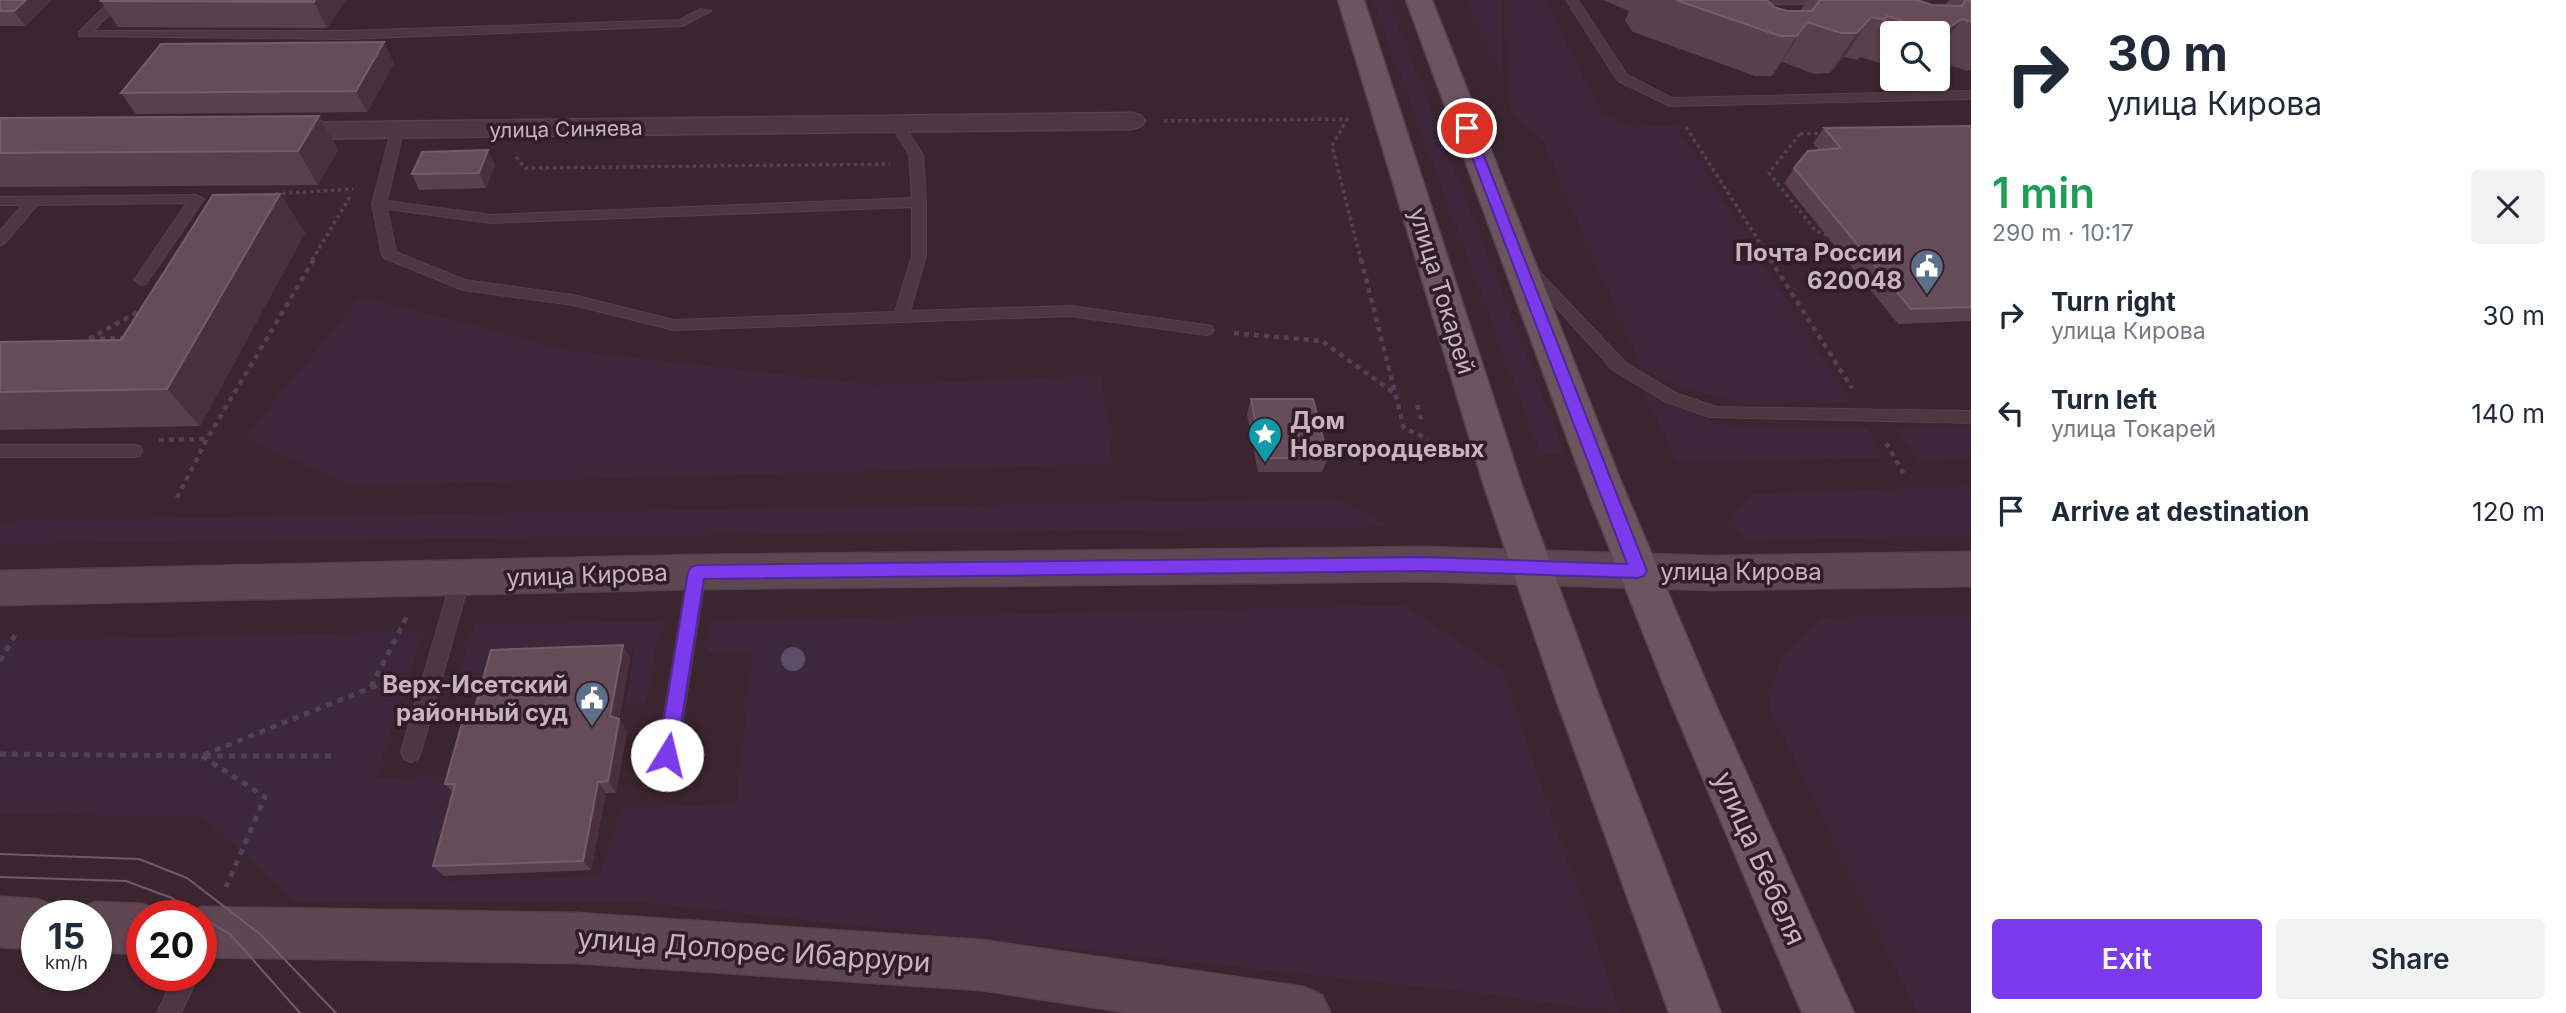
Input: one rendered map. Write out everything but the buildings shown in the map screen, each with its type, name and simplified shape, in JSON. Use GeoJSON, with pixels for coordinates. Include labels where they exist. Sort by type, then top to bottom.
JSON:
{"type":"FeatureCollection","features":[{"type":"Feature","properties":{"kind":"main road","name":"улица Токарей"},"geometry":{"type":"LineString","coordinates":[[1352,0],[1503,486],[1578,699],[1695,1013]]}},
{"type":"Feature","properties":{"kind":"main road"},"geometry":{"type":"LineString","coordinates":[[1419,0],[1638,571]]}},
{"type":"Feature","properties":{"kind":"main road","name":"улица Кирова"},"geometry":{"type":"LineString","coordinates":[[0,588],[697,572],[1424,564],[1711,573],[1971,569]]}},
{"type":"Feature","properties":{"kind":"main road","name":"улица Бебеля"},"geometry":{"type":"LineString","coordinates":[[1638,571],[1828,1013]]}},
{"type":"Feature","properties":{"kind":"main road"},"geometry":{"type":"LineString","coordinates":[[0,922],[21,923]]}},
{"type":"Feature","properties":{"kind":"main road","name":"улица Долорес Ибаррури"},"geometry":{"type":"LineString","coordinates":[[217,946],[576,939],[981,965],[1304,1013]]}},
{"type":"Feature","properties":{"kind":"street","name":"улица Синяева"},"geometry":{"type":"LineString","coordinates":[[260,131],[1132,121]]}},
{"type":"Feature","properties":{"kind":"lane"},"geometry":{"type":"LineString","coordinates":[[118,0],[83,34],[345,35],[682,23],[705,11]]}},
{"type":"Feature","properties":{"kind":"lane"},"geometry":{"type":"LineString","coordinates":[[1572,0],[1622,78],[1670,102],[1971,95]]}},
{"type":"Feature","properties":{"kind":"lane"},"geometry":{"type":"LineString","coordinates":[[1712,0],[1871,0]]}},
{"type":"Feature","properties":{"kind":"lane"},"geometry":{"type":"LineString","coordinates":[[897,124],[916,155],[919,202],[919,256],[901,317]]}},
{"type":"Feature","properties":{"kind":"lane"},"geometry":{"type":"LineString","coordinates":[[397,131],[379,204],[389,255],[463,285],[573,300],[674,325],[1070,311],[1206,330]]}},
{"type":"Feature","properties":{"kind":"lane"},"geometry":{"type":"LineString","coordinates":[[0,201],[197,199],[141,280]]}},
{"type":"Feature","properties":{"kind":"lane"},"geometry":{"type":"LineString","coordinates":[[0,240],[33,201]]}},
{"type":"Feature","properties":{"kind":"lane"},"geometry":{"type":"LineString","coordinates":[[379,204],[491,219],[919,202]]}},
{"type":"Feature","properties":{"kind":"lane"},"geometry":{"type":"LineString","coordinates":[[1516,256],[1619,366],[1670,397],[1715,413],[1971,417]]}},
{"type":"Feature","properties":{"kind":"lane"},"geometry":{"type":"LineString","coordinates":[[0,451],[134,451]]}},
{"type":"Feature","properties":{"kind":"lane"},"geometry":{"type":"LineString","coordinates":[[663,781],[697,572]]}},
{"type":"Feature","properties":{"kind":"lane"},"geometry":{"type":"LineString","coordinates":[[411,752],[461,578]]}},
{"type":"Feature","properties":{"kind":"lane"},"geometry":{"type":"LineString","coordinates":[[169,1013],[179,991]]}},
{"type":"Feature","properties":{"kind":"path"},"geometry":{"type":"LineString","coordinates":[[1670,102],[1871,417],[1905,476]]}},
{"type":"Feature","properties":{"kind":"path"},"geometry":{"type":"LineString","coordinates":[[1132,121],[1347,119],[1332,146],[1404,428],[1428,439]]}},
{"type":"Feature","properties":{"kind":"path"},"geometry":{"type":"LineString","coordinates":[[493,130],[525,169],[917,164]]}},
{"type":"Feature","properties":{"kind":"path"},"geometry":{"type":"LineString","coordinates":[[1827,133],[1800,134],[1769,173],[1815,230],[1838,240]]}},
{"type":"Feature","properties":{"kind":"path"},"geometry":{"type":"LineString","coordinates":[[265,195],[383,187]]}},
{"type":"Feature","properties":{"kind":"path"},"geometry":{"type":"LineString","coordinates":[[177,498],[207,439],[354,189]]}},
{"type":"Feature","properties":{"kind":"path"},"geometry":{"type":"LineString","coordinates":[[1206,330],[1322,341],[1395,393]]}},
{"type":"Feature","properties":{"kind":"path"},"geometry":{"type":"LineString","coordinates":[[89,339],[132,338]]}},
{"type":"Feature","properties":{"kind":"path"},"geometry":{"type":"LineString","coordinates":[[1417,405],[1422,422]]}},
{"type":"Feature","properties":{"kind":"path"},"geometry":{"type":"LineString","coordinates":[[194,439],[207,439]]}},
{"type":"Feature","properties":{"kind":"path"},"geometry":{"type":"LineString","coordinates":[[371,687],[409,614]]}},
{"type":"Feature","properties":{"kind":"path"},"geometry":{"type":"LineString","coordinates":[[0,662],[18,630]]}},
{"type":"Feature","properties":{"kind":"path"},"geometry":{"type":"LineString","coordinates":[[201,756],[409,673]]}},
{"type":"Feature","properties":{"kind":"path"},"geometry":{"type":"LineString","coordinates":[[0,754],[333,756]]}},
{"type":"Feature","properties":{"kind":"path"},"geometry":{"type":"LineString","coordinates":[[201,756],[265,797],[217,905]]}},
{"type":"Feature","properties":{"kind":"shaded area"},"geometry":{"type":"Polygon","coordinates":[[[1373,0],[1388,0],[1565,454],[1541,455],[1373,0]]]}},
{"type":"Feature","properties":{"kind":"shaded area"},"geometry":{"type":"Polygon","coordinates":[[[1467,0],[1501,0],[1503,77],[1467,0]]]}},
{"type":"Feature","properties":{"kind":"shaded area"},"geometry":{"type":"Polygon","coordinates":[[[1507,0],[1545,0],[1601,113],[1631,127],[1676,125],[1851,403],[1742,404],[1677,386],[1643,370],[1543,141],[1511,113],[1507,0]]]}},
{"type":"Feature","properties":{"kind":"shaded area"},"geometry":{"type":"Polygon","coordinates":[[[361,296],[567,350],[877,385],[1101,375],[1113,464],[352,486],[244,438],[361,296]]]}},
{"type":"Feature","properties":{"kind":"shaded area"},"geometry":{"type":"Polygon","coordinates":[[[1643,389],[1711,421],[1745,427],[1867,428],[1883,458],[1677,462],[1643,389]]]}},
{"type":"Feature","properties":{"kind":"shaded area"},"geometry":{"type":"Polygon","coordinates":[[[1971,426],[1971,459],[1918,460],[1896,428],[1971,426]]]}},
{"type":"Feature","properties":{"kind":"shaded area"},"geometry":{"type":"Polygon","coordinates":[[[1971,486],[1971,536],[1744,540],[1730,522],[1750,494],[1971,486]]]}},
{"type":"Feature","properties":{"kind":"shaded area"},"geometry":{"type":"Polygon","coordinates":[[[1337,499],[1394,527],[0,544],[0,521],[1337,499]]]}},
{"type":"Feature","properties":{"kind":"shaded area"},"geometry":{"type":"Polygon","coordinates":[[[1405,605],[1501,669],[1620,1013],[1486,994],[638,902],[296,902],[203,817],[0,814],[0,641],[423,631],[376,778],[437,776],[454,781],[441,881],[599,876],[624,808],[736,804],[753,652],[707,653],[711,621],[1405,605]]]}},
{"type":"Feature","properties":{"kind":"shaded area"},"geometry":{"type":"Polygon","coordinates":[[[1971,615],[1971,1013],[1918,1013],[1769,706],[1781,658],[1821,617],[1971,615]]]}},
{"type":"Feature","properties":{"kind":"shaded area"},"geometry":{"type":"Polygon","coordinates":[[[661,621],[646,703],[625,704],[634,651],[495,653],[487,682],[457,683],[474,624],[661,621]]]}},
{"type":"Feature","properties":{"kind":"tram line"},"geometry":{"type":"LineString","coordinates":[[0,854],[139,859],[187,878],[260,934],[336,1013]]}},
{"type":"Feature","properties":{"kind":"tram line"},"geometry":{"type":"LineString","coordinates":[[0,877],[126,881],[175,900]]}},
{"type":"Feature","properties":{"kind":"tram line"},"geometry":{"type":"LineString","coordinates":[[217,926],[230,934],[300,1013]]}},
{"type":"Feature","properties":{"kind":"place","name":"Почта России 620048"},"geometry":{"type":"Point","coordinates":[1927,296]}},
{"type":"Feature","properties":{"kind":"place","name":"Дом Новгородцевых"},"geometry":{"type":"Point","coordinates":[1265,464]}},
{"type":"Feature","properties":{"kind":"place","name":"Верх-Исетский районный суд"},"geometry":{"type":"Point","coordinates":[592,728]}},
{"type":"Feature","properties":{"kind":"route"},"geometry":{"type":"LineString","coordinates":[[667,755],[697,572],[1424,564],[1638,571],[1467,128]]}}]}
